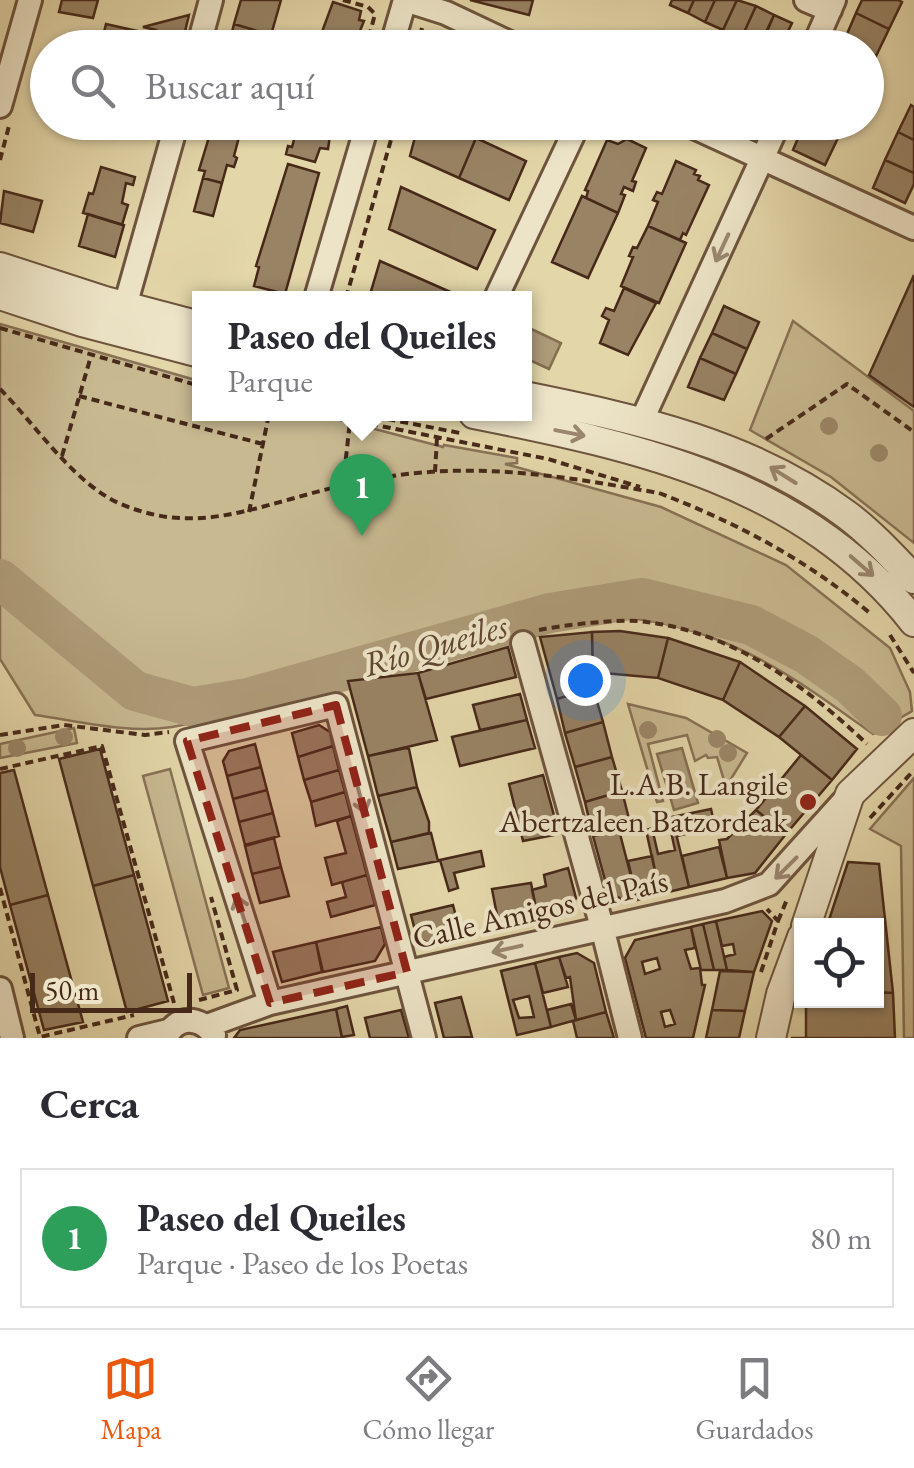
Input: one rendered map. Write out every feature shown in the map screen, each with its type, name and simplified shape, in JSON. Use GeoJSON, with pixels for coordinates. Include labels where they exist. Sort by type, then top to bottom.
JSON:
{"type":"FeatureCollection","features":[{"type":"Feature","properties":{"kind":"street"},"geometry":{"type":"LineString","coordinates":[[0,106],[30,0]]}},
{"type":"Feature","properties":{"kind":"street"},"geometry":{"type":"LineString","coordinates":[[203,30],[211,0]]}},
{"type":"Feature","properties":{"kind":"street"},"geometry":{"type":"LineString","coordinates":[[396,30],[405,0],[481,30]]}},
{"type":"Feature","properties":{"kind":"street"},"geometry":{"type":"LineString","coordinates":[[806,0],[832,5],[821,30]]}},
{"type":"Feature","properties":{"kind":"street"},"geometry":{"type":"LineString","coordinates":[[126,306],[172,140]]}},
{"type":"Feature","properties":{"kind":"street"},"geometry":{"type":"LineString","coordinates":[[318,291],[363,140]]}},
{"type":"Feature","properties":{"kind":"street"},"geometry":{"type":"LineString","coordinates":[[499,291],[571,140]]}},
{"type":"Feature","properties":{"kind":"street"},"geometry":{"type":"LineString","coordinates":[[712,140],[763,159],[914,228]]}},
{"type":"Feature","properties":{"kind":"street"},"geometry":{"type":"LineString","coordinates":[[642,420],[771,140]]}},
{"type":"Feature","properties":{"kind":"street"},"geometry":{"type":"LineString","coordinates":[[0,267],[192,324]]}},
{"type":"Feature","properties":{"kind":"street"},"geometry":{"type":"LineString","coordinates":[[0,295],[82,322],[192,351]]}},
{"type":"Feature","properties":{"kind":"street"},"geometry":{"type":"LineString","coordinates":[[532,398],[642,420],[768,466],[848,516],[914,578]]}},
{"type":"Feature","properties":{"kind":"street"},"geometry":{"type":"LineString","coordinates":[[470,424],[604,440],[672,460],[740,487],[848,554],[887,588],[897,625]]}},
{"type":"Feature","properties":{"kind":"street"},"geometry":{"type":"LineString","coordinates":[[532,635],[630,1038]]}},
{"type":"Feature","properties":{"kind":"street"},"geometry":{"type":"LineString","coordinates":[[270,1003],[185,735],[336,705],[424,1038]]}},
{"type":"Feature","properties":{"kind":"street"},"geometry":{"type":"LineString","coordinates":[[809,918],[850,794],[914,733]]}},
{"type":"Feature","properties":{"kind":"street","name":"Calle Amigos del País"},"geometry":{"type":"LineString","coordinates":[[167,1035],[186,1020],[211,1032],[270,1003],[725,901],[770,884],[850,794]]}},
{"type":"Feature","properties":{"kind":"street"},"geometry":{"type":"LineString","coordinates":[[771,1038],[794,959]]}},
{"type":"Feature","properties":{"kind":"street"},"geometry":{"type":"LineString","coordinates":[[0,989],[12,1038]]}},
{"type":"Feature","properties":{"kind":"street"},"geometry":{"type":"LineString","coordinates":[[138,1026],[167,1035]]}},
{"type":"Feature","properties":{"kind":"path"},"geometry":{"type":"LineString","coordinates":[[343,0],[368,7],[374,14],[370,30]]}},
{"type":"Feature","properties":{"kind":"path"},"geometry":{"type":"LineString","coordinates":[[348,291],[391,140]]}},
{"type":"Feature","properties":{"kind":"path"},"geometry":{"type":"LineString","coordinates":[[0,328],[192,384]]}},
{"type":"Feature","properties":{"kind":"path"},"geometry":{"type":"LineString","coordinates":[[62,456],[91,356]]}},
{"type":"Feature","properties":{"kind":"path"},"geometry":{"type":"LineString","coordinates":[[776,450],[762,442],[847,384],[914,432]]}},
{"type":"Feature","properties":{"kind":"path"},"geometry":{"type":"LineString","coordinates":[[0,389],[82,479],[118,503],[159,516],[206,520],[343,485],[435,472],[540,472],[659,493]]}},
{"type":"Feature","properties":{"kind":"path"},"geometry":{"type":"LineString","coordinates":[[79,396],[263,444]]}},
{"type":"Feature","properties":{"kind":"path"},"geometry":{"type":"LineString","coordinates":[[249,512],[268,421]]}},
{"type":"Feature","properties":{"kind":"path"},"geometry":{"type":"LineString","coordinates":[[343,485],[350,421],[548,459],[659,493],[774,544],[881,619],[834,576]]}},
{"type":"Feature","properties":{"kind":"path"},"geometry":{"type":"LineString","coordinates":[[438,421],[470,424]]}},
{"type":"Feature","properties":{"kind":"path"},"geometry":{"type":"LineString","coordinates":[[435,472],[437,438]]}},
{"type":"Feature","properties":{"kind":"path"},"geometry":{"type":"LineString","coordinates":[[522,446],[542,450]]}},
{"type":"Feature","properties":{"kind":"path"},"geometry":{"type":"LineString","coordinates":[[532,635],[645,621],[702,636],[758,660],[812,694],[870,747]]}},
{"type":"Feature","properties":{"kind":"path"},"geometry":{"type":"LineString","coordinates":[[897,625],[913,673]]}},
{"type":"Feature","properties":{"kind":"path"},"geometry":{"type":"LineString","coordinates":[[0,734],[64,726],[185,735]]}},
{"type":"Feature","properties":{"kind":"path"},"geometry":{"type":"LineString","coordinates":[[0,769],[102,746],[174,1006]]}},
{"type":"Feature","properties":{"kind":"path"},"geometry":{"type":"LineString","coordinates":[[0,888],[40,1037],[138,1026]]}},
{"type":"Feature","properties":{"kind":"path"},"geometry":{"type":"LineString","coordinates":[[194,1001],[237,990],[211,898]]}},
{"type":"Feature","properties":{"kind":"path"},"geometry":{"type":"LineString","coordinates":[[760,974],[778,921],[764,906]]}},
{"type":"Feature","properties":{"kind":"highlighted area"},"geometry":{"type":"Polygon","coordinates":[[[336,705],[407,972],[270,1003],[187,741],[336,705]]]}},
{"type":"Feature","properties":{"kind":"shaded area"},"geometry":{"type":"Polygon","coordinates":[[[793,321],[914,411],[914,543],[831,477],[750,430],[793,321]]]}},
{"type":"Feature","properties":{"kind":"shaded area"},"geometry":{"type":"Polygon","coordinates":[[[0,324],[192,379],[192,421],[345,421],[443,447],[517,458],[517,463],[505,464],[661,507],[786,565],[890,648],[910,692],[912,711],[873,734],[793,678],[738,648],[678,627],[617,617],[539,628],[410,669],[340,678],[214,717],[155,729],[35,715],[0,659],[0,324]]]}},
{"type":"Feature","properties":{"kind":"shaded area"},"geometry":{"type":"Polygon","coordinates":[[[532,329],[561,343],[549,369],[532,361],[532,329]]]}},
{"type":"Feature","properties":{"kind":"shaded area"},"geometry":{"type":"Polygon","coordinates":[[[628,704],[686,718],[747,753],[726,787],[717,757],[706,755],[695,761],[687,735],[648,744],[663,801],[657,802],[628,704]]]}},
{"type":"Feature","properties":{"kind":"shaded area"},"geometry":{"type":"Polygon","coordinates":[[[74,728],[77,743],[0,758],[0,744],[74,728]]]}},
{"type":"Feature","properties":{"kind":"shaded area"},"geometry":{"type":"Polygon","coordinates":[[[682,748],[698,803],[674,810],[657,754],[682,748]]]}},
{"type":"Feature","properties":{"kind":"shaded area"},"geometry":{"type":"Polygon","coordinates":[[[170,769],[229,988],[203,995],[143,776],[170,769]]]}},
{"type":"Feature","properties":{"kind":"shaded area"},"geometry":{"type":"Polygon","coordinates":[[[914,778],[914,1038],[904,1038],[901,846],[870,829],[914,778]]]}},
{"type":"Feature","properties":{"kind":"building"},"geometry":{"type":"Polygon","coordinates":[[[62,0],[98,0],[93,18],[59,12],[62,0]]]}},
{"type":"Feature","properties":{"kind":"building"},"geometry":{"type":"Polygon","coordinates":[[[241,0],[281,0],[272,30],[234,24],[241,0]]]}},
{"type":"Feature","properties":{"kind":"building"},"geometry":{"type":"Polygon","coordinates":[[[470,0],[533,0],[529,15],[470,0]]]}},
{"type":"Feature","properties":{"kind":"building"},"geometry":{"type":"Polygon","coordinates":[[[672,0],[694,0],[688,13],[670,5],[672,0]]]}},
{"type":"Feature","properties":{"kind":"building"},"geometry":{"type":"Polygon","coordinates":[[[694,0],[715,0],[705,22],[688,13],[694,0]]]}},
{"type":"Feature","properties":{"kind":"building"},"geometry":{"type":"Polygon","coordinates":[[[715,0],[737,0],[723,30],[705,22],[715,0]]]}},
{"type":"Feature","properties":{"kind":"building"},"geometry":{"type":"Polygon","coordinates":[[[737,0],[756,6],[745,30],[723,30],[737,0]]]}},
{"type":"Feature","properties":{"kind":"building"},"geometry":{"type":"Polygon","coordinates":[[[862,0],[902,2],[889,29],[856,13],[862,0]]]}},
{"type":"Feature","properties":{"kind":"building"},"geometry":{"type":"Polygon","coordinates":[[[333,2],[361,11],[359,20],[364,21],[360,30],[323,30],[333,2]]]}},
{"type":"Feature","properties":{"kind":"building"},"geometry":{"type":"Polygon","coordinates":[[[756,6],[774,15],[767,30],[745,30],[756,6]]]}},
{"type":"Feature","properties":{"kind":"building"},"geometry":{"type":"Polygon","coordinates":[[[856,13],[889,29],[884,39],[884,30],[849,30],[856,13]]]}},
{"type":"Feature","properties":{"kind":"building"},"geometry":{"type":"Polygon","coordinates":[[[189,15],[185,30],[143,27],[189,15]]]}},
{"type":"Feature","properties":{"kind":"building"},"geometry":{"type":"Polygon","coordinates":[[[774,15],[792,23],[789,30],[768,30],[774,15]]]}},
{"type":"Feature","properties":{"kind":"building"},"geometry":{"type":"Polygon","coordinates":[[[106,24],[133,30],[104,30],[106,24]]]}},
{"type":"Feature","properties":{"kind":"building"},"geometry":{"type":"Polygon","coordinates":[[[234,24],[254,30],[232,30],[234,24]]]}},
{"type":"Feature","properties":{"kind":"building"},"geometry":{"type":"Polygon","coordinates":[[[911,105],[914,107],[914,140],[898,132],[911,105]]]}},
{"type":"Feature","properties":{"kind":"building"},"geometry":{"type":"Polygon","coordinates":[[[898,132],[914,140],[914,173],[885,160],[898,132]]]}},
{"type":"Feature","properties":{"kind":"building"},"geometry":{"type":"Polygon","coordinates":[[[208,140],[238,140],[234,167],[227,165],[222,183],[203,178],[205,171],[199,170],[208,140]]]}},
{"type":"Feature","properties":{"kind":"building"},"geometry":{"type":"Polygon","coordinates":[[[294,140],[329,140],[328,149],[320,148],[315,162],[286,154],[288,146],[292,147],[294,140]]]}},
{"type":"Feature","properties":{"kind":"building"},"geometry":{"type":"Polygon","coordinates":[[[414,140],[475,140],[459,178],[410,156],[414,140]]]}},
{"type":"Feature","properties":{"kind":"building"},"geometry":{"type":"Polygon","coordinates":[[[475,140],[526,161],[509,200],[459,178],[475,140]]]}},
{"type":"Feature","properties":{"kind":"building"},"geometry":{"type":"Polygon","coordinates":[[[607,140],[618,144],[629,140],[646,148],[632,181],[636,182],[633,191],[624,187],[618,213],[586,198],[585,190],[607,140]]]}},
{"type":"Feature","properties":{"kind":"building"},"geometry":{"type":"Polygon","coordinates":[[[797,140],[837,140],[825,165],[793,150],[797,140]]]}},
{"type":"Feature","properties":{"kind":"building"},"geometry":{"type":"Polygon","coordinates":[[[885,160],[914,173],[914,184],[905,203],[873,188],[885,160]]]}},
{"type":"Feature","properties":{"kind":"building"},"geometry":{"type":"Polygon","coordinates":[[[676,161],[696,170],[698,180],[709,185],[680,240],[648,226],[658,202],[653,200],[657,192],[662,194],[676,161]]]}},
{"type":"Feature","properties":{"kind":"building"},"geometry":{"type":"Polygon","coordinates":[[[288,164],[319,173],[286,291],[254,286],[259,267],[256,266],[288,164]]]}},
{"type":"Feature","properties":{"kind":"building"},"geometry":{"type":"Polygon","coordinates":[[[101,167],[135,177],[133,185],[126,183],[122,203],[128,205],[122,225],[83,213],[101,167]]]}},
{"type":"Feature","properties":{"kind":"building"},"geometry":{"type":"Polygon","coordinates":[[[203,178],[222,183],[213,216],[194,211],[203,178]]]}},
{"type":"Feature","properties":{"kind":"building"},"geometry":{"type":"Polygon","coordinates":[[[401,187],[495,230],[477,269],[389,229],[401,187]]]}},
{"type":"Feature","properties":{"kind":"building"},"geometry":{"type":"Polygon","coordinates":[[[4,191],[42,201],[33,232],[0,223],[4,191]]]}},
{"type":"Feature","properties":{"kind":"building"},"geometry":{"type":"Polygon","coordinates":[[[582,196],[618,213],[588,278],[552,262],[582,196]]]}},
{"type":"Feature","properties":{"kind":"building"},"geometry":{"type":"Polygon","coordinates":[[[88,214],[124,225],[115,257],[79,246],[88,214]]]}},
{"type":"Feature","properties":{"kind":"building"},"geometry":{"type":"Polygon","coordinates":[[[648,226],[686,243],[659,303],[621,286],[633,247],[637,248],[648,226]]]}},
{"type":"Feature","properties":{"kind":"building"},"geometry":{"type":"Polygon","coordinates":[[[380,261],[448,291],[371,291],[380,261]]]}},
{"type":"Feature","properties":{"kind":"building"},"geometry":{"type":"Polygon","coordinates":[[[914,275],[914,407],[869,375],[914,275]]]}},
{"type":"Feature","properties":{"kind":"building"},"geometry":{"type":"Polygon","coordinates":[[[624,288],[656,303],[628,355],[600,343],[609,320],[602,316],[606,308],[614,311],[624,288]]]}},
{"type":"Feature","properties":{"kind":"building"},"geometry":{"type":"Polygon","coordinates":[[[724,306],[759,322],[747,349],[712,333],[724,306]]]}},
{"type":"Feature","properties":{"kind":"building"},"geometry":{"type":"Polygon","coordinates":[[[712,333],[747,349],[736,374],[700,358],[712,333]]]}},
{"type":"Feature","properties":{"kind":"building"},"geometry":{"type":"Polygon","coordinates":[[[700,358],[736,374],[724,400],[688,387],[700,358]]]}},
{"type":"Feature","properties":{"kind":"building"},"geometry":{"type":"Polygon","coordinates":[[[620,631],[668,638],[658,678],[593,672],[592,632],[620,631]]]}},
{"type":"Feature","properties":{"kind":"building"},"geometry":{"type":"Polygon","coordinates":[[[592,632],[593,688],[557,699],[540,637],[592,632]]]}},
{"type":"Feature","properties":{"kind":"building"},"geometry":{"type":"Polygon","coordinates":[[[668,638],[740,662],[723,700],[658,678],[668,638]]]}},
{"type":"Feature","properties":{"kind":"building"},"geometry":{"type":"Polygon","coordinates":[[[508,647],[516,677],[426,699],[418,673],[508,647]]]}},
{"type":"Feature","properties":{"kind":"building"},"geometry":{"type":"Polygon","coordinates":[[[740,662],[805,706],[779,737],[723,700],[740,662]]]}},
{"type":"Feature","properties":{"kind":"building"},"geometry":{"type":"Polygon","coordinates":[[[418,673],[437,740],[368,756],[348,681],[418,673]]]}},
{"type":"Feature","properties":{"kind":"building"},"geometry":{"type":"Polygon","coordinates":[[[593,688],[603,722],[565,733],[557,699],[593,688]]]}},
{"type":"Feature","properties":{"kind":"building"},"geometry":{"type":"Polygon","coordinates":[[[520,694],[527,720],[480,730],[473,705],[520,694]]]}},
{"type":"Feature","properties":{"kind":"building"},"geometry":{"type":"Polygon","coordinates":[[[805,706],[857,749],[832,780],[779,737],[805,706]]]}},
{"type":"Feature","properties":{"kind":"building"},"geometry":{"type":"Polygon","coordinates":[[[527,720],[535,748],[460,766],[452,737],[527,720]]]}},
{"type":"Feature","properties":{"kind":"building"},"geometry":{"type":"Polygon","coordinates":[[[603,722],[612,757],[575,767],[565,733],[603,722]]]}},
{"type":"Feature","properties":{"kind":"building"},"geometry":{"type":"Polygon","coordinates":[[[319,725],[330,732],[333,746],[298,757],[292,733],[319,725]]]}},
{"type":"Feature","properties":{"kind":"building"},"geometry":{"type":"Polygon","coordinates":[[[255,744],[261,767],[227,776],[223,761],[229,751],[255,744]]]}},
{"type":"Feature","properties":{"kind":"building"},"geometry":{"type":"Polygon","coordinates":[[[333,746],[339,770],[304,780],[298,757],[333,746]]]}},
{"type":"Feature","properties":{"kind":"building"},"geometry":{"type":"Polygon","coordinates":[[[406,748],[417,787],[378,796],[368,756],[406,748]]]}},
{"type":"Feature","properties":{"kind":"building"},"geometry":{"type":"Polygon","coordinates":[[[100,749],[134,875],[93,886],[59,759],[100,749]]]}},
{"type":"Feature","properties":{"kind":"building"},"geometry":{"type":"Polygon","coordinates":[[[801,755],[832,780],[786,834],[756,810],[801,755]]]}},
{"type":"Feature","properties":{"kind":"building"},"geometry":{"type":"Polygon","coordinates":[[[612,757],[622,791],[585,802],[575,767],[612,757]]]}},
{"type":"Feature","properties":{"kind":"building"},"geometry":{"type":"Polygon","coordinates":[[[261,767],[267,790],[233,799],[227,776],[261,767]]]}},
{"type":"Feature","properties":{"kind":"building"},"geometry":{"type":"Polygon","coordinates":[[[14,770],[48,895],[10,905],[0,867],[0,773],[14,770]]]}},
{"type":"Feature","properties":{"kind":"building"},"geometry":{"type":"Polygon","coordinates":[[[339,770],[345,792],[311,802],[304,780],[339,770]]]}},
{"type":"Feature","properties":{"kind":"building"},"geometry":{"type":"Polygon","coordinates":[[[543,775],[559,834],[523,841],[509,784],[543,775]]]}},
{"type":"Feature","properties":{"kind":"building"},"geometry":{"type":"Polygon","coordinates":[[[417,787],[429,833],[391,842],[378,796],[417,787]]]}},
{"type":"Feature","properties":{"kind":"building"},"geometry":{"type":"Polygon","coordinates":[[[267,790],[273,813],[239,822],[233,799],[267,790]]]}},
{"type":"Feature","properties":{"kind":"building"},"geometry":{"type":"Polygon","coordinates":[[[622,791],[631,827],[593,836],[585,802],[622,791]]]}},
{"type":"Feature","properties":{"kind":"building"},"geometry":{"type":"Polygon","coordinates":[[[345,792],[351,816],[316,826],[311,802],[345,792]]]}},
{"type":"Feature","properties":{"kind":"building"},"geometry":{"type":"Polygon","coordinates":[[[711,809],[715,827],[677,836],[672,817],[711,809]]]}},
{"type":"Feature","properties":{"kind":"building"},"geometry":{"type":"Polygon","coordinates":[[[756,810],[786,834],[755,873],[727,878],[719,840],[727,839],[756,810]]]}},
{"type":"Feature","properties":{"kind":"building"},"geometry":{"type":"Polygon","coordinates":[[[273,813],[279,836],[245,845],[239,822],[273,813]]]}},
{"type":"Feature","properties":{"kind":"building"},"geometry":{"type":"Polygon","coordinates":[[[351,816],[367,875],[332,885],[325,858],[346,853],[337,821],[351,816]]]}},
{"type":"Feature","properties":{"kind":"building"},"geometry":{"type":"Polygon","coordinates":[[[672,817],[689,887],[660,894],[646,830],[652,828],[658,854],[675,850],[668,818],[672,817]]]}},
{"type":"Feature","properties":{"kind":"building"},"geometry":{"type":"Polygon","coordinates":[[[619,830],[633,884],[624,887],[626,902],[608,891],[593,836],[619,830]]]}},
{"type":"Feature","properties":{"kind":"building"},"geometry":{"type":"Polygon","coordinates":[[[431,833],[438,861],[398,869],[391,842],[431,833]]]}},
{"type":"Feature","properties":{"kind":"building"},"geometry":{"type":"Polygon","coordinates":[[[274,838],[281,867],[252,874],[245,846],[274,838]]]}},
{"type":"Feature","properties":{"kind":"building"},"geometry":{"type":"Polygon","coordinates":[[[719,847],[727,878],[689,887],[682,856],[719,847]]]}},
{"type":"Feature","properties":{"kind":"building"},"geometry":{"type":"Polygon","coordinates":[[[481,851],[484,866],[454,873],[458,888],[449,891],[440,860],[481,851]]]}},
{"type":"Feature","properties":{"kind":"building"},"geometry":{"type":"Polygon","coordinates":[[[652,856],[660,894],[637,900],[628,861],[652,856]]]}},
{"type":"Feature","properties":{"kind":"building"},"geometry":{"type":"Polygon","coordinates":[[[848,862],[879,864],[893,993],[884,992],[884,918],[830,918],[848,862]]]}},
{"type":"Feature","properties":{"kind":"building"},"geometry":{"type":"Polygon","coordinates":[[[281,867],[289,896],[260,903],[252,874],[281,867]]]}},
{"type":"Feature","properties":{"kind":"building"},"geometry":{"type":"Polygon","coordinates":[[[568,868],[576,898],[567,915],[540,922],[536,907],[532,909],[532,890],[546,886],[544,875],[568,868]]]}},
{"type":"Feature","properties":{"kind":"building"},"geometry":{"type":"Polygon","coordinates":[[[134,875],[168,1001],[127,1012],[93,886],[134,875]]]}},
{"type":"Feature","properties":{"kind":"building"},"geometry":{"type":"Polygon","coordinates":[[[367,875],[375,905],[331,917],[327,902],[346,897],[342,882],[367,875]]]}},
{"type":"Feature","properties":{"kind":"building"},"geometry":{"type":"Polygon","coordinates":[[[531,883],[535,903],[531,904],[532,909],[536,907],[540,922],[500,931],[492,889],[531,883]]]}},
{"type":"Feature","properties":{"kind":"building"},"geometry":{"type":"Polygon","coordinates":[[[48,895],[83,1022],[44,1030],[10,905],[48,895]]]}},
{"type":"Feature","properties":{"kind":"building"},"geometry":{"type":"Polygon","coordinates":[[[453,905],[462,940],[435,946],[417,938],[411,915],[453,905]]]}},
{"type":"Feature","properties":{"kind":"building"},"geometry":{"type":"Polygon","coordinates":[[[762,911],[772,921],[754,972],[727,970],[724,957],[735,954],[733,944],[722,946],[716,921],[762,911]]]}},
{"type":"Feature","properties":{"kind":"building"},"geometry":{"type":"Polygon","coordinates":[[[716,921],[727,970],[714,970],[703,924],[716,921]]]}},
{"type":"Feature","properties":{"kind":"building"},"geometry":{"type":"Polygon","coordinates":[[[703,924],[714,970],[701,970],[691,927],[703,924]]]}},
{"type":"Feature","properties":{"kind":"building"},"geometry":{"type":"Polygon","coordinates":[[[381,927],[385,944],[375,961],[323,972],[316,942],[381,927]]]}},
{"type":"Feature","properties":{"kind":"building"},"geometry":{"type":"Polygon","coordinates":[[[691,927],[695,948],[685,950],[691,969],[700,968],[705,985],[693,1038],[646,1038],[625,958],[635,940],[691,927]],[[657,958],[642,962],[645,974],[660,969],[657,958]],[[670,1010],[661,1012],[665,1027],[675,1024],[670,1010]]]}},
{"type":"Feature","properties":{"kind":"building"},"geometry":{"type":"Polygon","coordinates":[[[316,942],[322,972],[282,982],[273,952],[316,942]]]}},
{"type":"Feature","properties":{"kind":"building"},"geometry":{"type":"Polygon","coordinates":[[[577,953],[594,963],[606,1012],[576,1020],[570,977],[566,978],[559,957],[577,953]]]}},
{"type":"Feature","properties":{"kind":"building"},"geometry":{"type":"Polygon","coordinates":[[[559,957],[568,987],[543,993],[535,963],[559,957]]]}},
{"type":"Feature","properties":{"kind":"building"},"geometry":{"type":"Polygon","coordinates":[[[535,963],[551,1027],[517,1035],[501,971],[535,963]],[[529,996],[513,1000],[519,1018],[534,1017],[529,996]]]}},
{"type":"Feature","properties":{"kind":"building"},"geometry":{"type":"Polygon","coordinates":[[[720,971],[754,972],[745,1011],[712,1010],[720,971]]]}},
{"type":"Feature","properties":{"kind":"building"},"geometry":{"type":"Polygon","coordinates":[[[884,992],[893,993],[895,1038],[806,1038],[806,1008],[884,1008],[884,992]]]}},
{"type":"Feature","properties":{"kind":"building"},"geometry":{"type":"Polygon","coordinates":[[[461,997],[472,1037],[444,1038],[435,1003],[461,997]]]}},
{"type":"Feature","properties":{"kind":"building"},"geometry":{"type":"Polygon","coordinates":[[[571,1004],[576,1020],[551,1027],[547,1010],[571,1004]]]}},
{"type":"Feature","properties":{"kind":"building"},"geometry":{"type":"Polygon","coordinates":[[[347,1006],[354,1035],[342,1037],[336,1009],[347,1006]]]}},
{"type":"Feature","properties":{"kind":"building"},"geometry":{"type":"Polygon","coordinates":[[[336,1009],[342,1038],[234,1038],[240,1030],[336,1009]]]}},
{"type":"Feature","properties":{"kind":"building"},"geometry":{"type":"Polygon","coordinates":[[[401,1010],[409,1038],[370,1038],[365,1018],[401,1010]]]}},
{"type":"Feature","properties":{"kind":"building"},"geometry":{"type":"Polygon","coordinates":[[[712,1010],[745,1011],[739,1038],[706,1038],[712,1010]]]}},
{"type":"Feature","properties":{"kind":"building"},"geometry":{"type":"Polygon","coordinates":[[[606,1012],[614,1038],[577,1038],[573,1021],[606,1012]]]}},
{"type":"Feature","properties":{"kind":"waterway","name":"Río Queiles"},"geometry":{"type":"LineString","coordinates":[[0,579],[135,691],[193,707],[248,698],[550,613],[642,598],[751,625],[806,654],[850,685],[882,716]]}},
{"type":"Feature","properties":{"kind":"place","name":"Paseo del Queiles"},"geometry":{"type":"Point","coordinates":[362,536]}},
{"type":"Feature","properties":{"kind":"place","name":"L.A.B. Langile Abertzaleen Batzordeak"},"geometry":{"type":"Point","coordinates":[808,802]}}]}
